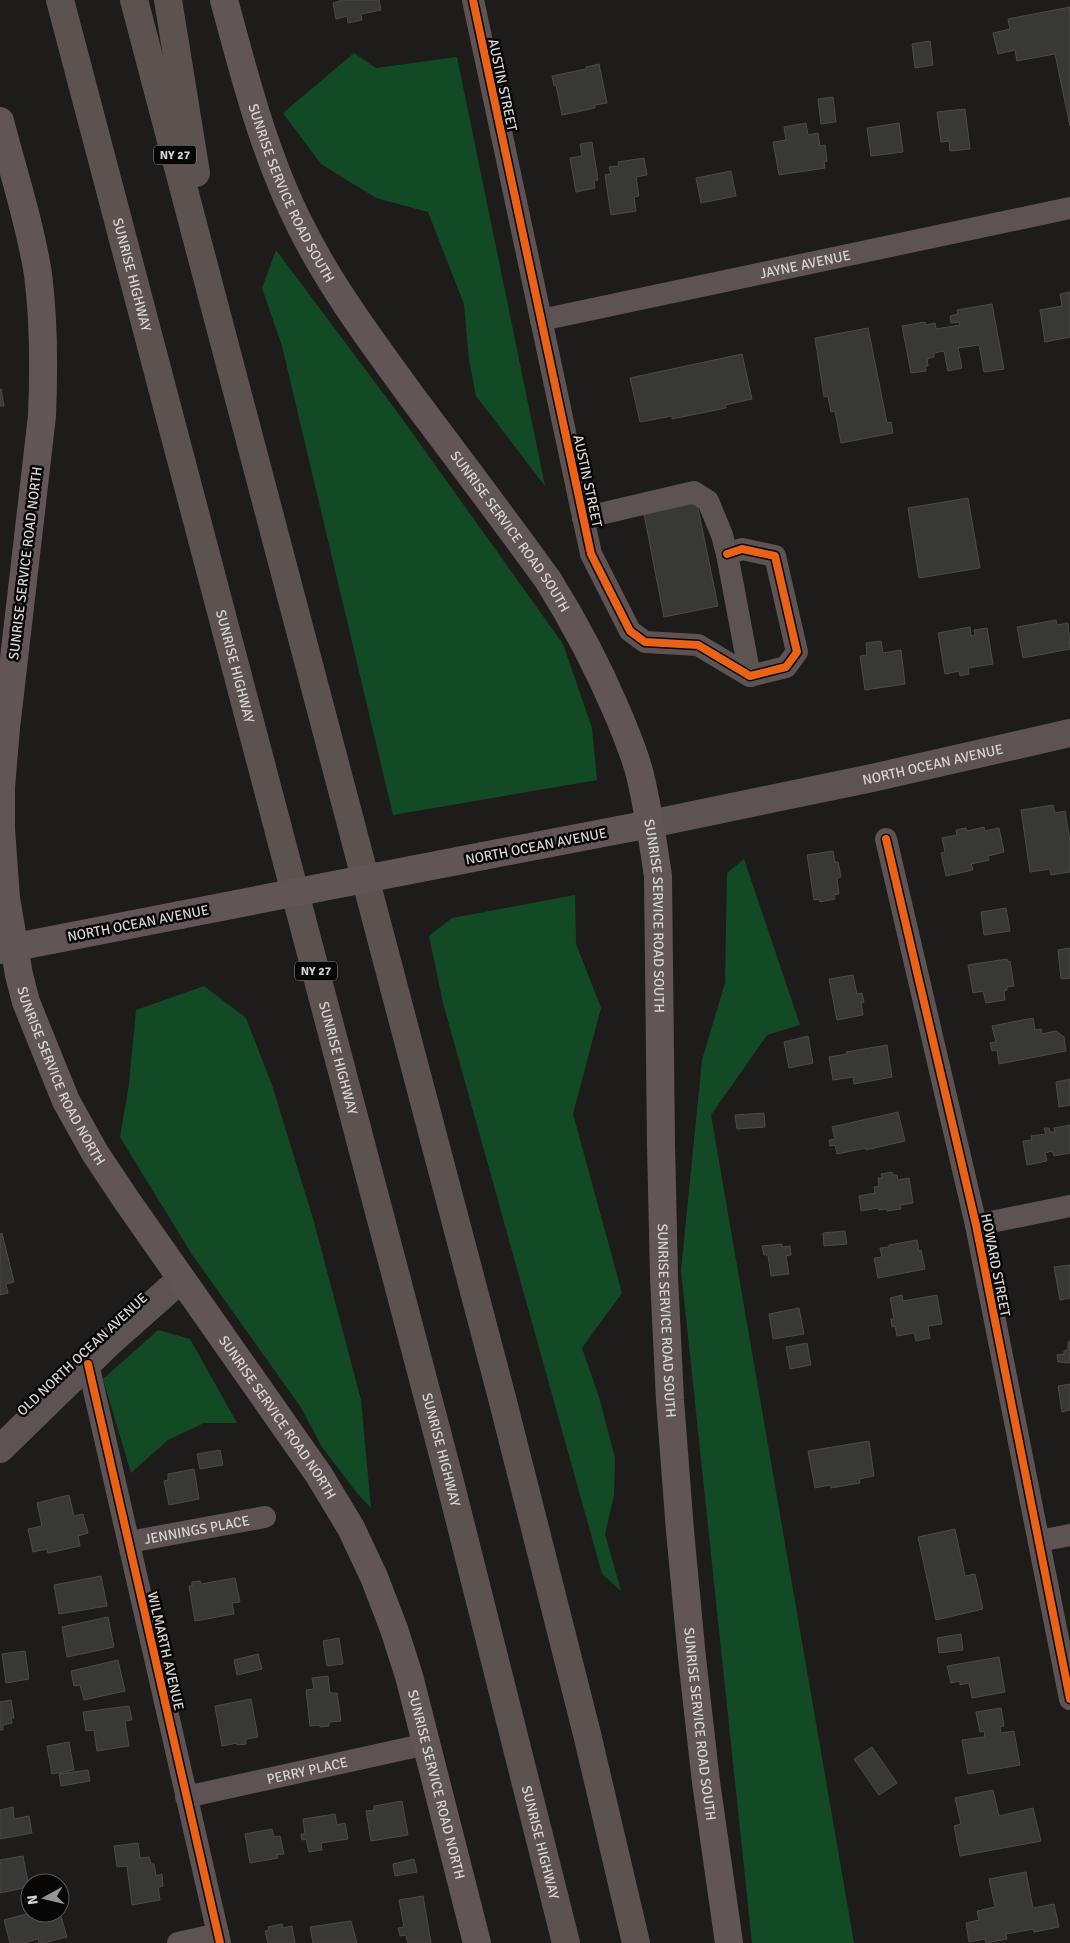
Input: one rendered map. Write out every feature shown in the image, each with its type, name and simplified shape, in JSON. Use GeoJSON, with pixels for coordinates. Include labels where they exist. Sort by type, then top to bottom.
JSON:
{"type":"FeatureCollection","features":[{"type":"Feature","properties":{"kind":"highway","name":"SUNRISE HIGHWAY"},"geometry":{"type":"LineString","coordinates":[[60,0],[451,1484],[566,1943]]}},
{"type":"Feature","properties":{"kind":"highway","name":"NY 27"},"geometry":{"type":"LineString","coordinates":[[134,0],[503,1403],[587,1734],[636,1943]]}},
{"type":"Feature","properties":{"kind":"highway"},"geometry":{"type":"LineString","coordinates":[[168,0],[216,311]]}},
{"type":"Feature","properties":{"kind":"main road","name":"SUNRISE SERVICE ROAD SOUTH"},"geometry":{"type":"LineString","coordinates":[[224,0],[263,137],[281,185],[301,229],[322,268],[372,342],[548,580],[594,660],[628,739],[640,774],[658,876],[664,1277],[678,1512],[706,1782],[729,1943]]}},
{"type":"Feature","properties":{"kind":"main road","name":"SUNRISE SERVICE ROAD NORTH"},"geometry":{"type":"LineString","coordinates":[[0,121],[38,273],[44,368],[42,416],[7,719],[1,787],[1,829],[7,949],[66,1101],[95,1153],[181,1279],[314,1467],[351,1528],[374,1577],[394,1629],[427,1744],[477,1943]]}},
{"type":"Feature","properties":{"kind":"main road","name":"NORTH OCEAN AVENUE"},"geometry":{"type":"LineString","coordinates":[[7,949],[650,824]]}},
{"type":"Feature","properties":{"kind":"street","name":"AUSTIN STREET"},"geometry":{"type":"LineString","coordinates":[[473,0],[591,554],[630,630],[645,642],[698,645],[750,676]]}},
{"type":"Feature","properties":{"kind":"street","name":"JAYNE AVENUE"},"geometry":{"type":"LineString","coordinates":[[541,320],[1070,208]]}},
{"type":"Feature","properties":{"kind":"street","name":"AUSTIN STREET"},"geometry":{"type":"LineString","coordinates":[[584,518],[694,492],[708,501],[722,535],[727,554],[750,676]]}},
{"type":"Feature","properties":{"kind":"street"},"geometry":{"type":"LineString","coordinates":[[727,554],[742,549],[775,556],[797,652],[786,667],[750,676]]}},
{"type":"Feature","properties":{"kind":"street","name":"NORTH OCEAN AVENUE"},"geometry":{"type":"LineString","coordinates":[[650,824],[872,778],[1070,733]]}},
{"type":"Feature","properties":{"kind":"street","name":"HOWARD STREET"},"geometry":{"type":"LineString","coordinates":[[886,839],[976,1225],[1070,1699]]}},
{"type":"Feature","properties":{"kind":"street"},"geometry":{"type":"LineString","coordinates":[[976,1225],[1070,1206]]}},
{"type":"Feature","properties":{"kind":"street","name":"OLD NORTH OCEAN AVENUE"},"geometry":{"type":"LineString","coordinates":[[0,1449],[110,1342],[181,1279]]}},
{"type":"Feature","properties":{"kind":"street","name":"WILMARTH AVENUE"},"geometry":{"type":"LineString","coordinates":[[88,1364],[219,1938]]}},
{"type":"Feature","properties":{"kind":"street","name":"JENNINGS PLACE"},"geometry":{"type":"LineString","coordinates":[[129,1542],[265,1516]]}},
{"type":"Feature","properties":{"kind":"street"},"geometry":{"type":"LineString","coordinates":[[1039,1541],[1070,1535]]}},
{"type":"Feature","properties":{"kind":"street","name":"PERRY PLACE"},"geometry":{"type":"LineString","coordinates":[[186,1797],[427,1744]]}},
{"type":"Feature","properties":{"kind":"street"},"geometry":{"type":"LineString","coordinates":[[178,1943],[219,1938]]}},
{"type":"Feature","properties":{"kind":"green space"},"geometry":{"type":"Polygon","coordinates":[[[354,53],[376,68],[457,57],[545,486],[476,396],[469,360],[464,304],[428,212],[376,198],[321,164],[283,113],[354,53]]]}},
{"type":"Feature","properties":{"kind":"green space"},"geometry":{"type":"Polygon","coordinates":[[[276,250],[398,413],[563,644],[592,728],[597,780],[393,815],[282,346],[262,288],[276,250]]]}},
{"type":"Feature","properties":{"kind":"green space"},"geometry":{"type":"Polygon","coordinates":[[[744,859],[800,1025],[767,1035],[711,1115],[854,1943],[752,1943],[681,1270],[702,1060],[725,983],[727,873],[744,859]]]}},
{"type":"Feature","properties":{"kind":"green space"},"geometry":{"type":"Polygon","coordinates":[[[575,895],[576,944],[601,1008],[573,1114],[622,1293],[582,1348],[599,1397],[615,1458],[614,1495],[605,1534],[621,1591],[602,1574],[443,1003],[429,936],[452,918],[575,895]]]}},
{"type":"Feature","properties":{"kind":"green space"},"geometry":{"type":"Polygon","coordinates":[[[204,986],[246,1018],[273,1088],[314,1222],[361,1400],[371,1508],[357,1493],[322,1447],[300,1406],[191,1253],[120,1137],[129,1084],[136,1010],[204,986]]]}},
{"type":"Feature","properties":{"kind":"green space"},"geometry":{"type":"Polygon","coordinates":[[[158,1330],[190,1339],[237,1423],[204,1423],[168,1440],[131,1473],[103,1379],[158,1330]]]}},
{"type":"Feature","properties":{"kind":"building"},"geometry":{"type":"Polygon","coordinates":[[[343,0],[379,0],[381,10],[361,14],[362,20],[348,23],[347,16],[336,19],[333,3],[343,0]]]}},
{"type":"Feature","properties":{"kind":"building"},"geometry":{"type":"Polygon","coordinates":[[[1070,7],[1070,126],[1055,54],[1017,61],[1015,50],[998,54],[993,33],[1010,29],[1008,19],[1070,7]]]}},
{"type":"Feature","properties":{"kind":"building"},"geometry":{"type":"Polygon","coordinates":[[[930,41],[933,65],[915,68],[912,44],[930,41]]]}},
{"type":"Feature","properties":{"kind":"building"},"geometry":{"type":"Polygon","coordinates":[[[599,64],[607,103],[595,105],[595,108],[562,115],[556,85],[554,86],[552,76],[586,69],[586,67],[599,64]]]}},
{"type":"Feature","properties":{"kind":"building"},"geometry":{"type":"Polygon","coordinates":[[[833,97],[836,122],[821,124],[818,99],[833,97]]]}},
{"type":"Feature","properties":{"kind":"building"},"geometry":{"type":"Polygon","coordinates":[[[965,109],[970,149],[950,151],[949,141],[941,142],[937,112],[965,109]]]}},
{"type":"Feature","properties":{"kind":"building"},"geometry":{"type":"Polygon","coordinates":[[[806,123],[808,135],[818,133],[820,146],[825,145],[827,161],[824,162],[825,168],[779,175],[773,142],[786,140],[784,127],[806,123]]]}},
{"type":"Feature","properties":{"kind":"building"},"geometry":{"type":"Polygon","coordinates":[[[899,123],[903,152],[871,156],[867,128],[899,123]]]}},
{"type":"Feature","properties":{"kind":"building"},"geometry":{"type":"Polygon","coordinates":[[[592,142],[598,180],[594,181],[595,188],[576,192],[570,158],[582,156],[580,144],[592,142]]]}},
{"type":"Feature","properties":{"kind":"building"},"geometry":{"type":"Polygon","coordinates":[[[644,158],[647,175],[636,177],[639,196],[634,197],[636,211],[611,215],[605,175],[611,174],[609,167],[619,166],[618,162],[644,158]]]}},
{"type":"Feature","properties":{"kind":"building"},"geometry":{"type":"Polygon","coordinates":[[[731,171],[736,196],[701,203],[696,178],[731,171]]]}},
{"type":"Feature","properties":{"kind":"building"},"geometry":{"type":"Polygon","coordinates":[[[1070,292],[1070,337],[1045,342],[1040,310],[1062,306],[1060,294],[1070,292]]]}},
{"type":"Feature","properties":{"kind":"building"},"geometry":{"type":"Polygon","coordinates":[[[992,304],[1004,369],[984,372],[979,345],[958,348],[962,368],[948,371],[944,351],[934,353],[934,357],[927,359],[928,366],[925,366],[926,371],[911,373],[902,326],[925,322],[926,325],[935,323],[936,329],[960,325],[959,322],[951,323],[950,316],[958,314],[957,310],[992,304]]]}},
{"type":"Feature","properties":{"kind":"building"},"geometry":{"type":"Polygon","coordinates":[[[868,328],[887,423],[891,422],[893,433],[841,443],[835,411],[831,412],[828,396],[824,397],[815,338],[868,328]]]}},
{"type":"Feature","properties":{"kind":"building"},"geometry":{"type":"Polygon","coordinates":[[[742,354],[752,399],[725,405],[726,408],[672,419],[672,416],[640,422],[630,378],[742,354]]]}},
{"type":"Feature","properties":{"kind":"building"},"geometry":{"type":"Polygon","coordinates":[[[1,389],[4,406],[0,406],[1,389]]]}},
{"type":"Feature","properties":{"kind":"building"},"geometry":{"type":"Polygon","coordinates":[[[968,498],[980,568],[919,578],[908,508],[968,498]]]}},
{"type":"Feature","properties":{"kind":"building"},"geometry":{"type":"Polygon","coordinates":[[[697,503],[718,606],[664,617],[644,514],[697,503]]]}},
{"type":"Feature","properties":{"kind":"building"},"geometry":{"type":"Polygon","coordinates":[[[1056,620],[1057,625],[1068,623],[1070,649],[1023,658],[1017,627],[1056,620]]]}},
{"type":"Feature","properties":{"kind":"building"},"geometry":{"type":"Polygon","coordinates":[[[970,627],[971,636],[975,635],[974,630],[987,628],[993,664],[968,668],[969,674],[960,676],[959,671],[945,674],[938,633],[970,627]]]}},
{"type":"Feature","properties":{"kind":"building"},"geometry":{"type":"Polygon","coordinates":[[[881,641],[883,653],[901,650],[905,684],[865,690],[860,656],[867,655],[866,643],[881,641]]]}},
{"type":"Feature","properties":{"kind":"building"},"geometry":{"type":"Polygon","coordinates":[[[1053,805],[1055,813],[1065,811],[1070,841],[1070,872],[1051,875],[1050,869],[1030,872],[1021,810],[1053,805]]]}},
{"type":"Feature","properties":{"kind":"building"},"geometry":{"type":"Polygon","coordinates":[[[984,827],[985,831],[999,828],[1004,852],[988,856],[989,860],[971,864],[973,870],[946,876],[941,853],[945,852],[942,838],[957,835],[956,830],[966,828],[967,831],[984,827]]]}},
{"type":"Feature","properties":{"kind":"building"},"geometry":{"type":"Polygon","coordinates":[[[833,851],[835,862],[838,862],[841,877],[837,878],[839,894],[834,895],[835,899],[820,902],[819,899],[814,900],[807,855],[833,851]]]}},
{"type":"Feature","properties":{"kind":"building"},"geometry":{"type":"Polygon","coordinates":[[[1006,908],[1010,931],[984,935],[981,912],[1006,908]]]}},
{"type":"Feature","properties":{"kind":"building"},"geometry":{"type":"Polygon","coordinates":[[[1070,948],[1070,978],[1061,979],[1058,950],[1070,948]]]}},
{"type":"Feature","properties":{"kind":"building"},"geometry":{"type":"Polygon","coordinates":[[[1007,959],[1008,962],[1010,961],[1014,986],[1007,987],[1007,990],[1004,991],[1005,1000],[986,1003],[983,991],[973,993],[968,965],[1007,959]]]}},
{"type":"Feature","properties":{"kind":"building"},"geometry":{"type":"Polygon","coordinates":[[[853,975],[857,994],[862,993],[864,1002],[861,1003],[863,1015],[837,1020],[829,979],[853,975]]]}},
{"type":"Feature","properties":{"kind":"building"},"geometry":{"type":"Polygon","coordinates":[[[1033,1018],[1035,1030],[1041,1029],[1042,1034],[1056,1031],[1064,1037],[1066,1051],[999,1064],[997,1050],[992,1051],[990,1043],[996,1042],[992,1026],[1033,1018]]]}},
{"type":"Feature","properties":{"kind":"building"},"geometry":{"type":"Polygon","coordinates":[[[808,1036],[813,1063],[789,1068],[784,1042],[808,1036]]]}},
{"type":"Feature","properties":{"kind":"building"},"geometry":{"type":"Polygon","coordinates":[[[887,1045],[892,1077],[854,1084],[853,1077],[833,1080],[829,1057],[887,1045]]]}},
{"type":"Feature","properties":{"kind":"building"},"geometry":{"type":"Polygon","coordinates":[[[1070,1079],[1070,1105],[1059,1107],[1056,1082],[1070,1079]]]}},
{"type":"Feature","properties":{"kind":"building"},"geometry":{"type":"Polygon","coordinates":[[[898,1112],[905,1141],[866,1150],[866,1148],[837,1154],[835,1145],[830,1146],[829,1140],[835,1139],[832,1127],[898,1112]]]}},
{"type":"Feature","properties":{"kind":"building"},"geometry":{"type":"Polygon","coordinates":[[[764,1113],[765,1127],[737,1129],[735,1115],[764,1113]]]}},
{"type":"Feature","properties":{"kind":"building"},"geometry":{"type":"Polygon","coordinates":[[[1070,1125],[1070,1153],[1054,1156],[1052,1151],[1045,1153],[1047,1161],[1027,1165],[1023,1141],[1032,1140],[1031,1136],[1046,1134],[1044,1128],[1049,1128],[1050,1132],[1055,1132],[1054,1128],[1070,1125]]]}},
{"type":"Feature","properties":{"kind":"building"},"geometry":{"type":"Polygon","coordinates":[[[892,1172],[892,1175],[897,1175],[898,1180],[909,1178],[913,1203],[900,1205],[901,1209],[887,1211],[887,1209],[879,1210],[878,1208],[861,1211],[859,1196],[875,1193],[874,1187],[879,1186],[878,1178],[882,1178],[881,1174],[892,1172]]]}},
{"type":"Feature","properties":{"kind":"building"},"geometry":{"type":"Polygon","coordinates":[[[845,1231],[847,1244],[824,1246],[823,1233],[845,1231]]]}},
{"type":"Feature","properties":{"kind":"building"},"geometry":{"type":"Polygon","coordinates":[[[2,1233],[14,1282],[6,1284],[8,1293],[0,1295],[0,1234],[2,1233]]]}},
{"type":"Feature","properties":{"kind":"building"},"geometry":{"type":"Polygon","coordinates":[[[917,1240],[925,1269],[878,1278],[874,1258],[882,1257],[880,1248],[917,1240]]]}},
{"type":"Feature","properties":{"kind":"building"},"geometry":{"type":"Polygon","coordinates":[[[782,1244],[782,1247],[790,1246],[791,1255],[786,1256],[789,1274],[771,1276],[768,1255],[764,1255],[762,1246],[782,1244]]]}},
{"type":"Feature","properties":{"kind":"building"},"geometry":{"type":"Polygon","coordinates":[[[1070,1265],[1070,1298],[1060,1300],[1054,1267],[1070,1265]]]}},
{"type":"Feature","properties":{"kind":"building"},"geometry":{"type":"Polygon","coordinates":[[[902,1295],[903,1301],[937,1295],[942,1324],[928,1326],[930,1338],[916,1341],[914,1333],[897,1336],[895,1326],[892,1327],[891,1319],[894,1319],[890,1298],[902,1295]]]}},
{"type":"Feature","properties":{"kind":"building"},"geometry":{"type":"Polygon","coordinates":[[[799,1308],[804,1334],[773,1339],[769,1314],[799,1308]]]}},
{"type":"Feature","properties":{"kind":"building"},"geometry":{"type":"Polygon","coordinates":[[[1070,1341],[1070,1363],[1058,1362],[1057,1355],[1064,1354],[1064,1351],[1068,1350],[1068,1342],[1070,1341]]]}},
{"type":"Feature","properties":{"kind":"building"},"geometry":{"type":"Polygon","coordinates":[[[807,1343],[811,1365],[790,1369],[786,1347],[807,1343]]]}},
{"type":"Feature","properties":{"kind":"building"},"geometry":{"type":"Polygon","coordinates":[[[1070,1384],[1070,1410],[1062,1412],[1058,1386],[1070,1384]]]}},
{"type":"Feature","properties":{"kind":"building"},"geometry":{"type":"Polygon","coordinates":[[[869,1441],[874,1476],[859,1479],[860,1483],[831,1488],[830,1485],[815,1488],[808,1451],[869,1441]]]}},
{"type":"Feature","properties":{"kind":"building"},"geometry":{"type":"Polygon","coordinates":[[[220,1450],[223,1465],[200,1469],[197,1454],[220,1450]]]}},
{"type":"Feature","properties":{"kind":"building"},"geometry":{"type":"Polygon","coordinates":[[[194,1469],[199,1499],[169,1505],[164,1481],[168,1480],[168,1474],[194,1469]]]}},
{"type":"Feature","properties":{"kind":"building"},"geometry":{"type":"Polygon","coordinates":[[[69,1495],[74,1516],[83,1514],[88,1533],[78,1536],[80,1546],[48,1553],[47,1549],[33,1552],[28,1529],[42,1526],[37,1503],[69,1495]]]}},
{"type":"Feature","properties":{"kind":"building"},"geometry":{"type":"Polygon","coordinates":[[[955,1529],[965,1576],[975,1574],[983,1609],[936,1620],[918,1537],[955,1529]]]}},
{"type":"Feature","properties":{"kind":"building"},"geometry":{"type":"Polygon","coordinates":[[[101,1576],[107,1606],[59,1614],[54,1585],[101,1576]]]}},
{"type":"Feature","properties":{"kind":"building"},"geometry":{"type":"Polygon","coordinates":[[[235,1578],[240,1602],[232,1603],[234,1614],[195,1621],[189,1586],[192,1586],[192,1582],[200,1581],[201,1584],[235,1578]]]}},
{"type":"Feature","properties":{"kind":"building"},"geometry":{"type":"Polygon","coordinates":[[[108,1617],[114,1647],[67,1657],[62,1627],[108,1617]]]}},
{"type":"Feature","properties":{"kind":"building"},"geometry":{"type":"Polygon","coordinates":[[[961,1634],[963,1650],[939,1653],[937,1638],[961,1634]]]}},
{"type":"Feature","properties":{"kind":"building"},"geometry":{"type":"Polygon","coordinates":[[[339,1638],[343,1664],[327,1666],[323,1641],[339,1638]]]}},
{"type":"Feature","properties":{"kind":"building"},"geometry":{"type":"Polygon","coordinates":[[[25,1651],[29,1679],[6,1683],[2,1654],[25,1651]]]}},
{"type":"Feature","properties":{"kind":"building"},"geometry":{"type":"Polygon","coordinates":[[[258,1654],[262,1669],[237,1675],[234,1660],[258,1654]]]}},
{"type":"Feature","properties":{"kind":"building"},"geometry":{"type":"Polygon","coordinates":[[[999,1657],[1005,1692],[972,1698],[969,1683],[960,1685],[960,1681],[951,1683],[947,1666],[999,1657]]]}},
{"type":"Feature","properties":{"kind":"building"},"geometry":{"type":"Polygon","coordinates":[[[118,1660],[125,1691],[84,1700],[80,1685],[74,1686],[71,1671],[118,1660]]]}},
{"type":"Feature","properties":{"kind":"building"},"geometry":{"type":"Polygon","coordinates":[[[328,1676],[330,1693],[337,1693],[341,1721],[329,1722],[329,1726],[310,1726],[306,1690],[314,1689],[312,1678],[328,1676]]]}},
{"type":"Feature","properties":{"kind":"building"},"geometry":{"type":"Polygon","coordinates":[[[251,1699],[258,1737],[246,1739],[246,1744],[237,1745],[237,1743],[222,1746],[215,1706],[251,1699]]]}},
{"type":"Feature","properties":{"kind":"building"},"geometry":{"type":"Polygon","coordinates":[[[11,1700],[14,1718],[11,1718],[12,1723],[3,1725],[3,1730],[0,1730],[0,1702],[11,1700]]]}},
{"type":"Feature","properties":{"kind":"building"},"geometry":{"type":"Polygon","coordinates":[[[129,1706],[132,1720],[125,1721],[129,1746],[97,1751],[94,1730],[86,1731],[83,1712],[129,1706]]]}},
{"type":"Feature","properties":{"kind":"building"},"geometry":{"type":"Polygon","coordinates":[[[1001,1708],[1004,1726],[1000,1727],[1001,1733],[1014,1731],[1020,1765],[968,1774],[962,1740],[985,1737],[984,1731],[980,1732],[976,1712],[1001,1708]]]}},
{"type":"Feature","properties":{"kind":"building"},"geometry":{"type":"Polygon","coordinates":[[[69,1742],[74,1770],[52,1774],[47,1746],[69,1742]]]}},
{"type":"Feature","properties":{"kind":"building"},"geometry":{"type":"Polygon","coordinates":[[[872,1747],[897,1783],[879,1795],[854,1759],[872,1747]]]}},
{"type":"Feature","properties":{"kind":"building"},"geometry":{"type":"Polygon","coordinates":[[[88,1770],[90,1781],[61,1786],[59,1774],[88,1770]]]}},
{"type":"Feature","properties":{"kind":"building"},"geometry":{"type":"Polygon","coordinates":[[[993,1790],[999,1816],[1033,1808],[1041,1841],[960,1856],[954,1826],[961,1824],[955,1798],[993,1790]]]}},
{"type":"Feature","properties":{"kind":"building"},"geometry":{"type":"Polygon","coordinates":[[[402,1801],[408,1835],[371,1841],[366,1811],[374,1810],[374,1806],[402,1801]]]}},
{"type":"Feature","properties":{"kind":"building"},"geometry":{"type":"Polygon","coordinates":[[[13,1807],[14,1819],[29,1816],[32,1833],[0,1839],[0,1810],[13,1807]]]}},
{"type":"Feature","properties":{"kind":"building"},"geometry":{"type":"Polygon","coordinates":[[[335,1814],[337,1825],[345,1823],[348,1839],[321,1843],[322,1850],[309,1852],[306,1839],[302,1840],[301,1834],[305,1834],[303,1819],[335,1814]]]}},
{"type":"Feature","properties":{"kind":"building"},"geometry":{"type":"Polygon","coordinates":[[[272,1829],[274,1837],[280,1836],[284,1854],[277,1855],[278,1858],[250,1863],[245,1834],[272,1829]]]}},
{"type":"Feature","properties":{"kind":"building"},"geometry":{"type":"Polygon","coordinates":[[[138,1843],[140,1858],[149,1857],[151,1864],[154,1864],[156,1876],[162,1874],[163,1886],[158,1887],[160,1900],[132,1905],[127,1866],[117,1867],[114,1846],[138,1843]]]}},
{"type":"Feature","properties":{"kind":"building"},"geometry":{"type":"Polygon","coordinates":[[[23,1856],[26,1873],[20,1873],[20,1889],[0,1893],[0,1860],[23,1856]]]}},
{"type":"Feature","properties":{"kind":"building"},"geometry":{"type":"Polygon","coordinates":[[[414,1859],[417,1872],[395,1876],[393,1864],[414,1859]]]}},
{"type":"Feature","properties":{"kind":"building"},"geometry":{"type":"Polygon","coordinates":[[[1026,1872],[1033,1908],[1054,1904],[1059,1927],[1034,1932],[1033,1929],[1006,1934],[1007,1939],[986,1943],[985,1939],[969,1942],[966,1923],[979,1920],[977,1911],[995,1907],[989,1879],[1026,1872]]]}},
{"type":"Feature","properties":{"kind":"building"},"geometry":{"type":"Polygon","coordinates":[[[423,1896],[431,1943],[408,1943],[406,1935],[400,1936],[398,1928],[404,1927],[399,1900],[423,1896]]]}},
{"type":"Feature","properties":{"kind":"building"},"geometry":{"type":"Polygon","coordinates":[[[20,1916],[20,1923],[63,1923],[67,1937],[43,1943],[39,1943],[38,1939],[23,1943],[10,1943],[4,1920],[20,1916]]]}},
{"type":"Feature","properties":{"kind":"building"},"geometry":{"type":"Polygon","coordinates":[[[351,1921],[357,1943],[313,1943],[310,1927],[351,1921]]]}},
{"type":"Feature","properties":{"kind":"building"},"geometry":{"type":"Polygon","coordinates":[[[282,1924],[283,1928],[292,1926],[295,1943],[268,1943],[265,1931],[269,1930],[268,1927],[282,1924]]]}},
{"type":"Feature","properties":{"kind":"cycle path"},"geometry":{"type":"LineString","coordinates":[[473,0],[591,554],[630,631],[645,642],[698,645],[750,676],[786,667],[797,652],[775,556],[742,549],[727,554]]}},
{"type":"Feature","properties":{"kind":"cycle path"},"geometry":{"type":"LineString","coordinates":[[886,839],[976,1225],[1070,1699]]}},
{"type":"Feature","properties":{"kind":"cycle path"},"geometry":{"type":"LineString","coordinates":[[88,1364],[220,1943]]}}]}
